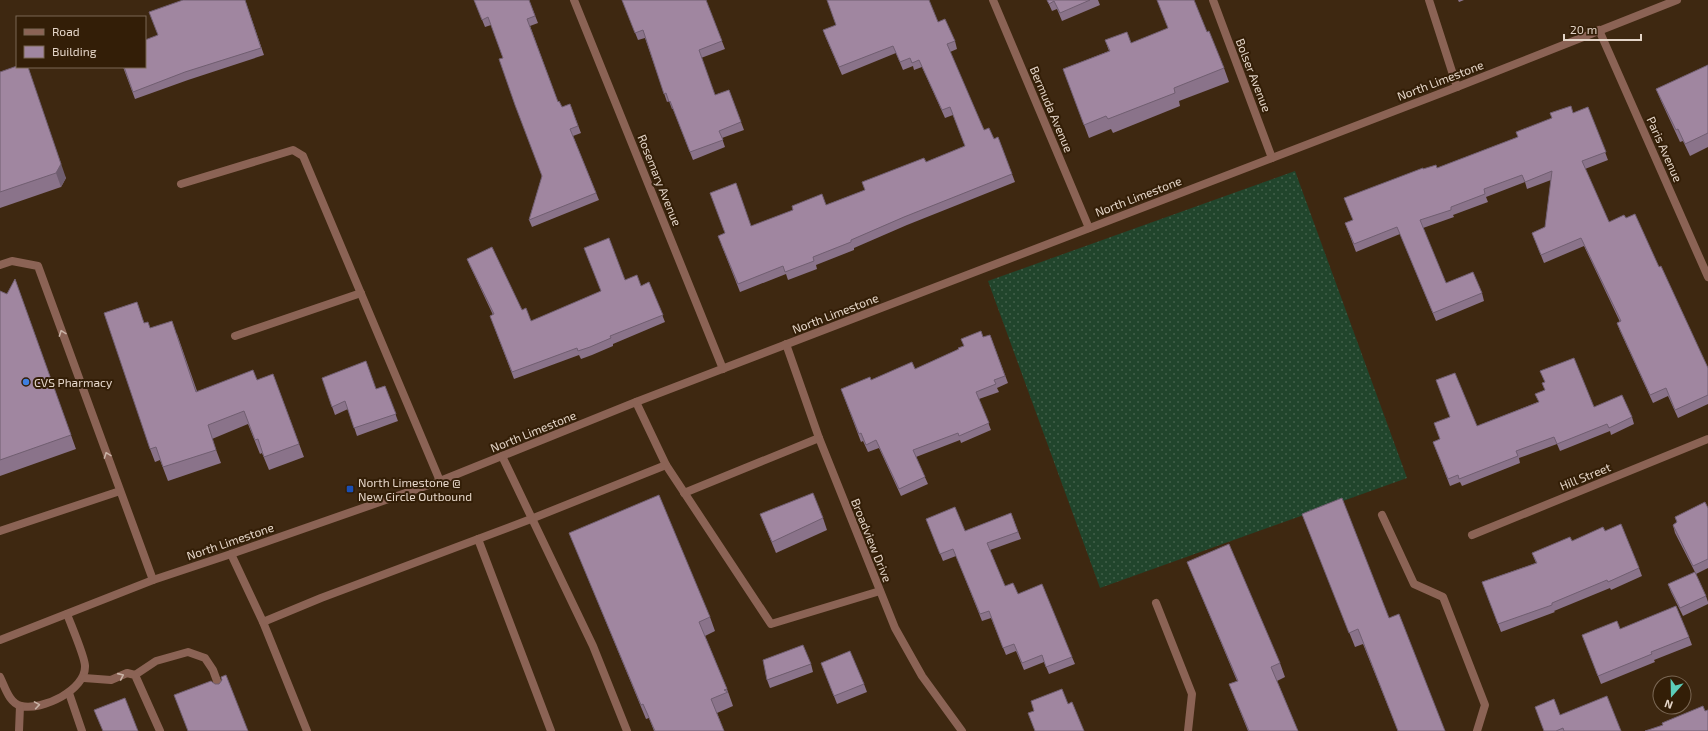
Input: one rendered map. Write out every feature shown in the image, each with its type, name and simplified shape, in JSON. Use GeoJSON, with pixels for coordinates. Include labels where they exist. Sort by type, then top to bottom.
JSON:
{"type":"FeatureCollection","features":[{"type":"Feature","properties":{"kind":"street","name":"Rosemary Avenue"},"geometry":{"type":"LineString","coordinates":[[574,0],[724,369]]}},
{"type":"Feature","properties":{"kind":"street","name":"Bermuda Avenue"},"geometry":{"type":"LineString","coordinates":[[993,0],[1089,228]]}},
{"type":"Feature","properties":{"kind":"street","name":"Bolser Avenue"},"geometry":{"type":"LineString","coordinates":[[1213,0],[1272,158]]}},
{"type":"Feature","properties":{"kind":"street"},"geometry":{"type":"LineString","coordinates":[[1429,0],[1457,87]]}},
{"type":"Feature","properties":{"kind":"street","name":"North Limestone"},"geometry":{"type":"LineString","coordinates":[[0,640],[152,580],[440,481],[636,402],[1457,87],[1677,0]]}},
{"type":"Feature","properties":{"kind":"street","name":"Paris Avenue"},"geometry":{"type":"LineString","coordinates":[[1599,30],[1708,277]]}},
{"type":"Feature","properties":{"kind":"street"},"geometry":{"type":"LineString","coordinates":[[182,184],[293,150],[303,156],[440,481]]}},
{"type":"Feature","properties":{"kind":"street"},"geometry":{"type":"LineString","coordinates":[[0,265],[12,260],[38,266],[152,580]]}},
{"type":"Feature","properties":{"kind":"street"},"geometry":{"type":"LineString","coordinates":[[235,336],[361,293]]}},
{"type":"Feature","properties":{"kind":"street","name":"Broadview Drive"},"geometry":{"type":"LineString","coordinates":[[786,344],[819,438],[894,628],[922,676],[962,731]]}},
{"type":"Feature","properties":{"kind":"street"},"geometry":{"type":"LineString","coordinates":[[636,402],[666,465],[771,624],[880,591]]}},
{"type":"Feature","properties":{"kind":"street"},"geometry":{"type":"LineString","coordinates":[[684,493],[819,438]]}},
{"type":"Feature","properties":{"kind":"street","name":"Hill Street"},"geometry":{"type":"LineString","coordinates":[[1472,535],[1708,439]]}},
{"type":"Feature","properties":{"kind":"street"},"geometry":{"type":"LineString","coordinates":[[502,456],[593,646],[627,731]]}},
{"type":"Feature","properties":{"kind":"street"},"geometry":{"type":"LineString","coordinates":[[263,622],[321,598],[531,519],[666,465]]}},
{"type":"Feature","properties":{"kind":"street"},"geometry":{"type":"LineString","coordinates":[[0,531],[120,491]]}},
{"type":"Feature","properties":{"kind":"street"},"geometry":{"type":"LineString","coordinates":[[1382,516],[1414,584],[1443,597],[1485,705],[1477,731]]}},
{"type":"Feature","properties":{"kind":"street"},"geometry":{"type":"LineString","coordinates":[[478,539],[551,731]]}},
{"type":"Feature","properties":{"kind":"street"},"geometry":{"type":"LineString","coordinates":[[230,554],[263,622],[307,731]]}},
{"type":"Feature","properties":{"kind":"street"},"geometry":{"type":"LineString","coordinates":[[1156,603],[1192,694],[1188,731]]}},
{"type":"Feature","properties":{"kind":"street"},"geometry":{"type":"LineString","coordinates":[[0,677],[10,698],[20,706],[37,706],[68,693],[84,678],[85,665],[67,614]]}},
{"type":"Feature","properties":{"kind":"street"},"geometry":{"type":"LineString","coordinates":[[84,678],[111,680],[127,673],[135,675],[156,661],[188,652],[205,658],[213,670],[220,689]]}},
{"type":"Feature","properties":{"kind":"street"},"geometry":{"type":"LineString","coordinates":[[135,675],[160,731]]}},
{"type":"Feature","properties":{"kind":"street"},"geometry":{"type":"LineString","coordinates":[[68,693],[82,731]]}},
{"type":"Feature","properties":{"kind":"street"},"geometry":{"type":"LineString","coordinates":[[19,731],[20,706]]}},
{"type":"Feature","properties":{"kind":"green space"},"geometry":{"type":"Polygon","coordinates":[[[1295,171],[1407,478],[1100,588],[988,281],[1295,171]]]}},
{"type":"Feature","properties":{"kind":"building"},"geometry":{"type":"Polygon","coordinates":[[[183,0],[245,0],[261,48],[185,72],[133,92],[124,68],[146,68],[146,40],[158,35],[149,12],[183,0]]]}},
{"type":"Feature","properties":{"kind":"building"},"geometry":{"type":"Polygon","coordinates":[[[474,0],[529,0],[535,16],[527,19],[558,102],[559,101],[562,107],[570,104],[578,126],[570,129],[596,193],[529,220],[542,176],[499,59],[503,58],[488,17],[482,20],[474,0]]]}},
{"type":"Feature","properties":{"kind":"building"},"geometry":{"type":"Polygon","coordinates":[[[622,0],[706,0],[722,41],[699,50],[715,95],[729,90],[741,122],[719,131],[723,140],[690,152],[670,101],[669,102],[666,93],[664,94],[643,30],[635,33],[622,0]]]}},
{"type":"Feature","properties":{"kind":"building"},"geometry":{"type":"Polygon","coordinates":[[[827,0],[929,0],[938,22],[945,19],[955,41],[947,44],[984,130],[989,128],[994,139],[998,137],[1012,174],[851,240],[851,242],[813,257],[814,261],[785,272],[783,266],[738,284],[718,236],[725,233],[710,193],[736,183],[751,226],[793,210],[792,206],[822,194],[826,205],[865,190],[862,182],[924,158],[926,162],[965,146],[950,107],[942,110],[919,60],[912,63],[910,58],[900,62],[893,46],[839,67],[823,30],[836,25],[827,0]]]}},
{"type":"Feature","properties":{"kind":"building"},"geometry":{"type":"Polygon","coordinates":[[[1047,0],[1090,0],[1060,13],[1054,1],[1049,4],[1047,0]]]}},
{"type":"Feature","properties":{"kind":"building"},"geometry":{"type":"Polygon","coordinates":[[[1157,0],[1194,0],[1207,32],[1209,31],[1224,68],[1174,88],[1175,93],[1108,119],[1106,116],[1084,125],[1063,69],[1110,51],[1105,40],[1127,32],[1131,43],[1168,28],[1157,0]]]}},
{"type":"Feature","properties":{"kind":"building"},"geometry":{"type":"Polygon","coordinates":[[[1708,65],[1708,133],[1685,144],[1678,129],[1676,130],[1656,89],[1708,65]]]}},
{"type":"Feature","properties":{"kind":"building"},"geometry":{"type":"Polygon","coordinates":[[[16,66],[16,68],[28,68],[61,164],[56,173],[0,192],[0,72],[16,66]]]}},
{"type":"Feature","properties":{"kind":"building"},"geometry":{"type":"Polygon","coordinates":[[[1571,106],[1573,113],[1588,107],[1606,152],[1582,161],[1609,222],[1624,215],[1626,218],[1635,214],[1659,267],[1661,266],[1708,368],[1708,395],[1675,410],[1666,388],[1650,395],[1617,323],[1621,321],[1581,238],[1541,255],[1532,233],[1545,227],[1552,171],[1525,182],[1522,175],[1484,189],[1485,194],[1451,207],[1451,210],[1420,220],[1446,283],[1473,272],[1482,293],[1433,313],[1397,227],[1354,244],[1345,223],[1353,220],[1344,198],[1423,168],[1436,165],[1437,168],[1518,137],[1516,132],[1552,118],[1550,113],[1571,106]]]}},
{"type":"Feature","properties":{"kind":"building"},"geometry":{"type":"Polygon","coordinates":[[[609,238],[625,280],[637,275],[641,286],[649,282],[663,315],[610,336],[611,338],[590,347],[578,351],[577,348],[512,372],[490,316],[494,314],[467,259],[492,247],[522,310],[526,308],[531,321],[601,291],[584,248],[609,238]]]}},
{"type":"Feature","properties":{"kind":"building","name":"CVS Pharmacy"},"geometry":{"type":"Polygon","coordinates":[[[15,279],[71,435],[0,460],[0,291],[7,294],[15,279]]]}},
{"type":"Feature","properties":{"kind":"building"},"geometry":{"type":"Polygon","coordinates":[[[137,302],[144,323],[148,322],[150,328],[172,321],[196,392],[253,370],[257,380],[273,374],[299,444],[264,457],[258,439],[255,440],[244,411],[208,425],[216,450],[163,467],[156,447],[150,449],[104,313],[137,302]]]}},
{"type":"Feature","properties":{"kind":"building"},"geometry":{"type":"Polygon","coordinates":[[[981,331],[983,337],[990,335],[1005,376],[994,380],[996,384],[976,392],[989,423],[959,436],[958,433],[913,450],[925,477],[899,489],[876,440],[866,445],[861,433],[859,434],[841,389],[870,377],[871,380],[912,362],[915,369],[959,349],[958,348],[964,346],[961,339],[981,331]]]}},
{"type":"Feature","properties":{"kind":"building"},"geometry":{"type":"Polygon","coordinates":[[[1574,358],[1594,407],[1622,395],[1632,417],[1609,428],[1607,424],[1557,444],[1554,437],[1516,451],[1518,456],[1459,479],[1458,475],[1448,479],[1433,442],[1440,439],[1434,423],[1450,417],[1436,380],[1455,373],[1477,426],[1539,402],[1535,394],[1545,390],[1542,383],[1545,382],[1540,371],[1574,358]]]}},
{"type":"Feature","properties":{"kind":"building"},"geometry":{"type":"Polygon","coordinates":[[[366,361],[376,389],[385,386],[396,414],[354,428],[345,401],[332,407],[322,378],[366,361]]]}},
{"type":"Feature","properties":{"kind":"building"},"geometry":{"type":"Polygon","coordinates":[[[813,493],[823,518],[772,542],[760,514],[813,493]]]}},
{"type":"Feature","properties":{"kind":"building"},"geometry":{"type":"Polygon","coordinates":[[[659,495],[710,617],[699,622],[727,689],[724,690],[728,692],[711,699],[724,731],[655,731],[643,704],[641,705],[569,533],[659,495]]]}},
{"type":"Feature","properties":{"kind":"building"},"geometry":{"type":"Polygon","coordinates":[[[1342,498],[1389,618],[1399,614],[1445,731],[1398,731],[1358,629],[1349,633],[1302,514],[1342,498]]]}},
{"type":"Feature","properties":{"kind":"building"},"geometry":{"type":"Polygon","coordinates":[[[1705,502],[1708,508],[1708,559],[1693,566],[1673,525],[1677,522],[1675,517],[1705,502]]]}},
{"type":"Feature","properties":{"kind":"building"},"geometry":{"type":"Polygon","coordinates":[[[955,507],[965,531],[1011,513],[1018,532],[987,543],[1005,586],[1013,583],[1018,594],[1042,584],[1072,657],[1046,667],[1042,655],[1022,663],[1014,644],[1003,648],[989,611],[980,614],[953,549],[940,554],[926,519],[955,507]]]}},
{"type":"Feature","properties":{"kind":"building"},"geometry":{"type":"Polygon","coordinates":[[[1621,524],[1639,568],[1608,582],[1607,580],[1552,603],[1552,605],[1498,624],[1482,582],[1537,563],[1532,553],[1570,537],[1572,541],[1603,527],[1605,531],[1621,524]]]}},
{"type":"Feature","properties":{"kind":"building"},"geometry":{"type":"Polygon","coordinates":[[[1229,544],[1280,663],[1271,667],[1298,731],[1249,731],[1229,684],[1238,681],[1187,562],[1229,544]]]}},
{"type":"Feature","properties":{"kind":"building"},"geometry":{"type":"Polygon","coordinates":[[[1695,572],[1706,596],[1680,608],[1668,584],[1695,572]]]}},
{"type":"Feature","properties":{"kind":"building"},"geometry":{"type":"Polygon","coordinates":[[[1676,606],[1689,637],[1598,676],[1582,635],[1617,621],[1620,629],[1676,606]]]}},
{"type":"Feature","properties":{"kind":"building"},"geometry":{"type":"Polygon","coordinates":[[[803,645],[811,664],[767,680],[763,660],[803,645]]]}},
{"type":"Feature","properties":{"kind":"building"},"geometry":{"type":"Polygon","coordinates":[[[850,651],[864,684],[834,696],[821,663],[850,651]]]}},
{"type":"Feature","properties":{"kind":"building"},"geometry":{"type":"Polygon","coordinates":[[[226,675],[248,731],[188,731],[174,695],[211,681],[215,684],[219,684],[222,680],[221,677],[226,675]]]}},
{"type":"Feature","properties":{"kind":"building"},"geometry":{"type":"Polygon","coordinates":[[[1062,689],[1068,704],[1072,702],[1084,731],[1035,731],[1028,713],[1034,711],[1031,701],[1062,689]]]}},
{"type":"Feature","properties":{"kind":"building"},"geometry":{"type":"Polygon","coordinates":[[[1607,696],[1621,731],[1564,731],[1563,728],[1556,731],[1544,731],[1535,707],[1554,699],[1560,715],[1607,696]]]}},
{"type":"Feature","properties":{"kind":"building"},"geometry":{"type":"Polygon","coordinates":[[[125,698],[138,731],[103,731],[94,710],[125,698]]]}},
{"type":"Feature","properties":{"kind":"building"},"geometry":{"type":"Polygon","coordinates":[[[1703,706],[1705,711],[1708,710],[1708,731],[1645,731],[1663,725],[1662,723],[1681,715],[1692,715],[1692,711],[1703,706]]]}},
{"type":"Feature","properties":{"kind":"place","name":"CVS Pharmacy"},"geometry":{"type":"Point","coordinates":[26,382]}},
{"type":"Feature","properties":{"kind":"place","name":"North Limestone @ New Circle Outbound"},"geometry":{"type":"Point","coordinates":[350,489]}}]}
